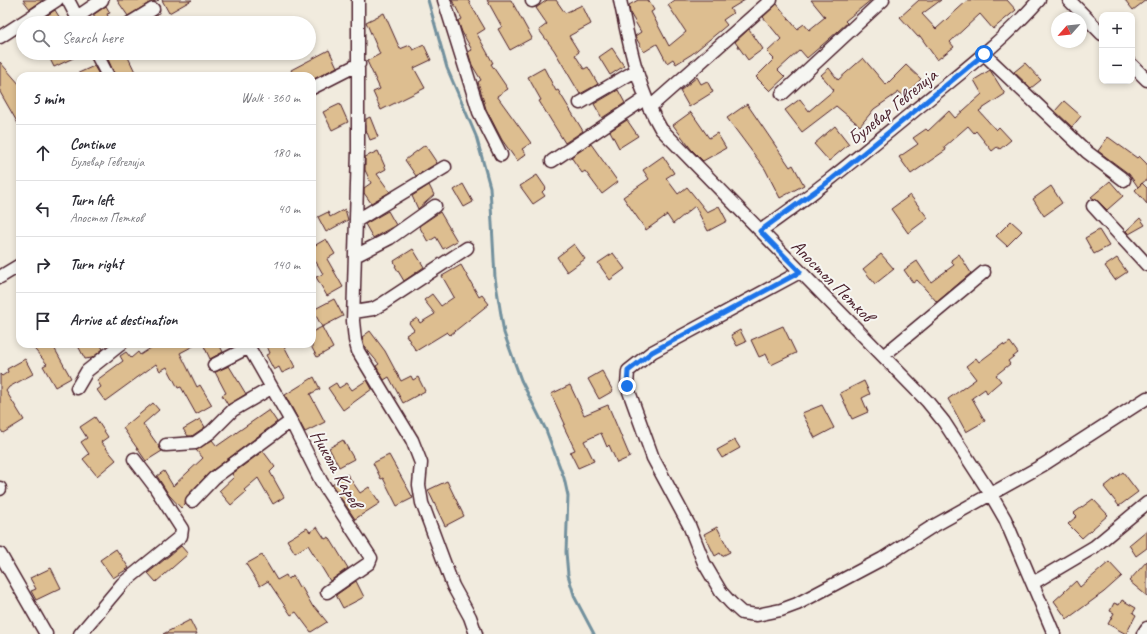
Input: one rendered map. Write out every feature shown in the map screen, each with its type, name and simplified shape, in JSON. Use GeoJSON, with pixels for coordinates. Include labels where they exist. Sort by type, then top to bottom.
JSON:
{"type":"FeatureCollection","features":[{"type":"Feature","properties":{"kind":"street"},"geometry":{"type":"LineString","coordinates":[[32,16],[57,0]]}},
{"type":"Feature","properties":{"kind":"street"},"geometry":{"type":"LineString","coordinates":[[68,0],[76,16]]}},
{"type":"Feature","properties":{"kind":"street"},"geometry":{"type":"LineString","coordinates":[[83,16],[102,0]]}},
{"type":"Feature","properties":{"kind":"street"},"geometry":{"type":"LineString","coordinates":[[358,0],[359,64],[354,312],[355,340],[358,351],[412,440],[422,463],[418,485],[422,503],[453,586],[470,617],[476,634]]}},
{"type":"Feature","properties":{"kind":"street"},"geometry":{"type":"LineString","coordinates":[[444,0],[479,112],[500,155]]}},
{"type":"Feature","properties":{"kind":"street","name":"Апостол Петков"},"geometry":{"type":"LineString","coordinates":[[620,0],[647,103],[661,129],[927,401],[944,422],[990,492],[1005,519],[1054,634]]}},
{"type":"Feature","properties":{"kind":"street"},"geometry":{"type":"LineString","coordinates":[[552,160],[647,103],[771,0]]}},
{"type":"Feature","properties":{"kind":"street"},"geometry":{"type":"LineString","coordinates":[[782,94],[883,0]]}},
{"type":"Feature","properties":{"kind":"street","name":"Булевар Гевгелија"},"geometry":{"type":"LineString","coordinates":[[760,231],[832,179],[984,54],[1024,18],[1040,0]]}},
{"type":"Feature","properties":{"kind":"street"},"geometry":{"type":"LineString","coordinates":[[1069,0],[1099,31]]}},
{"type":"Feature","properties":{"kind":"street"},"geometry":{"type":"LineString","coordinates":[[142,16],[153,9]]}},
{"type":"Feature","properties":{"kind":"street"},"geometry":{"type":"LineString","coordinates":[[0,37],[16,27]]}},
{"type":"Feature","properties":{"kind":"street"},"geometry":{"type":"LineString","coordinates":[[984,54],[1087,152],[1124,180]]}},
{"type":"Feature","properties":{"kind":"street"},"geometry":{"type":"LineString","coordinates":[[100,60],[106,72]]}},
{"type":"Feature","properties":{"kind":"street"},"geometry":{"type":"LineString","coordinates":[[316,86],[359,64]]}},
{"type":"Feature","properties":{"kind":"street"},"geometry":{"type":"LineString","coordinates":[[1135,68],[1147,80]]}},
{"type":"Feature","properties":{"kind":"street"},"geometry":{"type":"LineString","coordinates":[[580,103],[638,70]]}},
{"type":"Feature","properties":{"kind":"street"},"geometry":{"type":"LineString","coordinates":[[356,221],[445,166]]}},
{"type":"Feature","properties":{"kind":"street"},"geometry":{"type":"LineString","coordinates":[[355,256],[390,238],[434,206]]}},
{"type":"Feature","properties":{"kind":"street"},"geometry":{"type":"LineString","coordinates":[[1093,206],[1147,265]]}},
{"type":"Feature","properties":{"kind":"street"},"geometry":{"type":"LineString","coordinates":[[354,312],[373,309],[382,304],[467,248]]}},
{"type":"Feature","properties":{"kind":"street"},"geometry":{"type":"LineString","coordinates":[[0,277],[16,267]]}},
{"type":"Feature","properties":{"kind":"street"},"geometry":{"type":"LineString","coordinates":[[800,272],[652,352],[628,371],[627,386],[653,458],[689,525],[704,563],[731,604],[742,613],[757,615],[781,610],[797,604],[882,559],[990,492],[1043,465],[1147,398]]}},
{"type":"Feature","properties":{"kind":"street"},"geometry":{"type":"LineString","coordinates":[[883,356],[984,272]]}},
{"type":"Feature","properties":{"kind":"street"},"geometry":{"type":"LineString","coordinates":[[78,388],[86,371],[116,348]]}},
{"type":"Feature","properties":{"kind":"street"},"geometry":{"type":"LineString","coordinates":[[214,365],[243,348]]}},
{"type":"Feature","properties":{"kind":"street","name":"Никола Карев"},"geometry":{"type":"LineString","coordinates":[[250,348],[291,421],[320,481],[371,558],[369,563],[327,592]]}},
{"type":"Feature","properties":{"kind":"street"},"geometry":{"type":"LineString","coordinates":[[166,445],[195,443],[211,432],[233,410],[271,388]]}},
{"type":"Feature","properties":{"kind":"street"},"geometry":{"type":"LineString","coordinates":[[192,501],[214,478],[291,421]]}},
{"type":"Feature","properties":{"kind":"street"},"geometry":{"type":"LineString","coordinates":[[80,634],[122,584],[181,536],[182,529],[153,484],[134,459]]}},
{"type":"Feature","properties":{"kind":"street"},"geometry":{"type":"LineString","coordinates":[[1033,583],[1094,547],[1147,503]]}},
{"type":"Feature","properties":{"kind":"street"},"geometry":{"type":"LineString","coordinates":[[0,554],[46,634]]}},
{"type":"Feature","properties":{"kind":"street"},"geometry":{"type":"LineString","coordinates":[[1143,634],[1147,628]]}},
{"type":"Feature","properties":{"kind":"building"},"geometry":{"type":"Polygon","coordinates":[[[23,0],[43,0],[30,9],[23,0]]]}},
{"type":"Feature","properties":{"kind":"building"},"geometry":{"type":"Polygon","coordinates":[[[117,0],[159,0],[149,3],[128,16],[117,0]]]}},
{"type":"Feature","properties":{"kind":"building"},"geometry":{"type":"Polygon","coordinates":[[[162,0],[192,0],[169,13],[162,0]]]}},
{"type":"Feature","properties":{"kind":"building"},"geometry":{"type":"Polygon","coordinates":[[[452,0],[468,0],[485,29],[477,34],[493,63],[491,64],[508,89],[497,96],[531,143],[522,149],[526,154],[517,161],[502,140],[486,109],[478,82],[481,80],[472,65],[468,52],[472,50],[462,32],[458,21],[462,19],[452,0]]]}},
{"type":"Feature","properties":{"kind":"building"},"geometry":{"type":"Polygon","coordinates":[[[487,0],[511,0],[532,38],[510,50],[498,29],[502,27],[487,0]]]}},
{"type":"Feature","properties":{"kind":"building"},"geometry":{"type":"Polygon","coordinates":[[[547,0],[556,0],[565,13],[582,5],[591,24],[569,36],[579,52],[575,55],[584,69],[588,67],[598,84],[580,94],[554,50],[539,30],[547,24],[536,8],[547,0]]]}},
{"type":"Feature","properties":{"kind":"building"},"geometry":{"type":"Polygon","coordinates":[[[638,0],[648,0],[654,10],[651,12],[669,46],[686,32],[668,5],[675,0],[745,0],[730,9],[733,13],[723,20],[727,25],[692,54],[676,64],[673,59],[667,63],[657,44],[644,52],[635,36],[641,32],[630,13],[629,5],[638,0]]]}},
{"type":"Feature","properties":{"kind":"building"},"geometry":{"type":"Polygon","coordinates":[[[811,0],[871,0],[845,21],[847,23],[807,58],[800,50],[778,70],[785,77],[770,91],[756,77],[774,59],[767,52],[781,39],[763,17],[777,4],[797,29],[804,24],[809,30],[825,17],[811,0]]]}},
{"type":"Feature","properties":{"kind":"building"},"geometry":{"type":"Polygon","coordinates":[[[919,0],[941,0],[922,14],[936,29],[968,0],[1007,0],[1016,10],[993,29],[980,14],[950,42],[954,47],[937,60],[920,36],[918,37],[900,17],[919,0]]]}},
{"type":"Feature","properties":{"kind":"building"},"geometry":{"type":"Polygon","coordinates":[[[1125,0],[1146,0],[1133,10],[1125,0]]]}},
{"type":"Feature","properties":{"kind":"building"},"geometry":{"type":"Polygon","coordinates":[[[106,6],[110,13],[107,14],[108,16],[93,15],[106,6]]]}},
{"type":"Feature","properties":{"kind":"building"},"geometry":{"type":"Polygon","coordinates":[[[55,10],[59,16],[46,16],[55,10]]]}},
{"type":"Feature","properties":{"kind":"building"},"geometry":{"type":"Polygon","coordinates":[[[384,13],[400,49],[410,45],[413,50],[424,45],[431,60],[414,68],[425,88],[381,110],[373,92],[380,89],[367,61],[380,54],[366,22],[384,13]]]}},
{"type":"Feature","properties":{"kind":"building"},"geometry":{"type":"Polygon","coordinates":[[[749,29],[763,49],[748,60],[735,42],[749,29]]]}},
{"type":"Feature","properties":{"kind":"building"},"geometry":{"type":"Polygon","coordinates":[[[612,48],[624,66],[610,75],[599,57],[612,48]]]}},
{"type":"Feature","properties":{"kind":"building"},"geometry":{"type":"Polygon","coordinates":[[[329,50],[337,67],[316,78],[316,72],[292,72],[291,70],[310,60],[316,60],[316,57],[329,50]]]}},
{"type":"Feature","properties":{"kind":"building"},"geometry":{"type":"Polygon","coordinates":[[[863,58],[886,85],[906,65],[921,79],[904,96],[899,92],[874,109],[860,126],[836,106],[802,132],[785,110],[800,99],[809,111],[834,90],[821,75],[829,68],[838,80],[863,58]]]}},
{"type":"Feature","properties":{"kind":"building"},"geometry":{"type":"Polygon","coordinates":[[[50,60],[69,60],[54,67],[50,60]]]}},
{"type":"Feature","properties":{"kind":"building"},"geometry":{"type":"Polygon","coordinates":[[[108,60],[129,60],[135,72],[113,72],[108,60]]]}},
{"type":"Feature","properties":{"kind":"building"},"geometry":{"type":"Polygon","coordinates":[[[0,62],[16,80],[16,120],[0,92],[0,62]]]}},
{"type":"Feature","properties":{"kind":"building"},"geometry":{"type":"Polygon","coordinates":[[[1025,63],[1041,80],[1031,88],[1014,72],[1025,63]]]}},
{"type":"Feature","properties":{"kind":"building"},"geometry":{"type":"Polygon","coordinates":[[[94,66],[98,72],[81,72],[94,66]]]}},
{"type":"Feature","properties":{"kind":"building"},"geometry":{"type":"Polygon","coordinates":[[[544,68],[556,91],[558,90],[583,131],[565,143],[539,101],[541,100],[528,77],[544,68]]]}},
{"type":"Feature","properties":{"kind":"building"},"geometry":{"type":"Polygon","coordinates":[[[990,70],[1005,94],[979,111],[996,130],[999,127],[1011,140],[1000,149],[997,147],[992,151],[976,131],[974,133],[968,126],[944,147],[946,150],[911,174],[899,157],[918,144],[913,138],[926,129],[928,131],[949,111],[955,118],[982,94],[974,80],[990,70]]]}},
{"type":"Feature","properties":{"kind":"building"},"geometry":{"type":"Polygon","coordinates":[[[697,77],[701,84],[707,81],[713,92],[689,107],[680,91],[697,77]]]}},
{"type":"Feature","properties":{"kind":"building"},"geometry":{"type":"Polygon","coordinates":[[[618,90],[625,103],[602,118],[594,104],[618,90]]]}},
{"type":"Feature","properties":{"kind":"building"},"geometry":{"type":"Polygon","coordinates":[[[1064,101],[1081,116],[1072,127],[1055,111],[1064,101]]]}},
{"type":"Feature","properties":{"kind":"building"},"geometry":{"type":"Polygon","coordinates":[[[340,104],[348,122],[332,130],[323,112],[340,104]]]}},
{"type":"Feature","properties":{"kind":"building"},"geometry":{"type":"Polygon","coordinates":[[[747,104],[790,167],[793,165],[804,185],[780,198],[765,169],[727,118],[747,104]]]}},
{"type":"Feature","properties":{"kind":"building"},"geometry":{"type":"Polygon","coordinates":[[[691,112],[709,138],[717,133],[726,148],[703,161],[691,149],[673,125],[691,112]]]}},
{"type":"Feature","properties":{"kind":"building"},"geometry":{"type":"Polygon","coordinates":[[[370,117],[378,137],[370,140],[366,130],[366,119],[370,117]]]}},
{"type":"Feature","properties":{"kind":"building"},"geometry":{"type":"Polygon","coordinates":[[[627,120],[638,136],[619,148],[610,131],[627,120]]]}},
{"type":"Feature","properties":{"kind":"building"},"geometry":{"type":"Polygon","coordinates":[[[835,126],[849,144],[829,161],[814,144],[835,126]]]}},
{"type":"Feature","properties":{"kind":"building"},"geometry":{"type":"Polygon","coordinates":[[[1108,137],[1137,158],[1139,156],[1147,164],[1147,179],[1138,187],[1129,174],[1098,151],[1108,137]]]}},
{"type":"Feature","properties":{"kind":"building"},"geometry":{"type":"Polygon","coordinates":[[[591,144],[618,182],[602,194],[585,171],[582,173],[571,157],[591,144]]]}},
{"type":"Feature","properties":{"kind":"building"},"geometry":{"type":"Polygon","coordinates":[[[425,145],[437,163],[416,176],[405,160],[425,145]]]}},
{"type":"Feature","properties":{"kind":"building"},"geometry":{"type":"Polygon","coordinates":[[[378,151],[386,169],[377,174],[390,192],[371,203],[364,193],[364,188],[371,183],[365,170],[365,157],[378,151]]]}},
{"type":"Feature","properties":{"kind":"building"},"geometry":{"type":"Polygon","coordinates":[[[663,156],[674,173],[666,178],[678,194],[687,187],[707,212],[719,206],[727,221],[708,231],[695,206],[673,224],[667,215],[646,230],[623,197],[649,179],[643,170],[663,156]]]}},
{"type":"Feature","properties":{"kind":"building"},"geometry":{"type":"Polygon","coordinates":[[[537,175],[546,188],[542,192],[545,196],[533,204],[520,186],[537,175]]]}},
{"type":"Feature","properties":{"kind":"building"},"geometry":{"type":"Polygon","coordinates":[[[1110,181],[1123,196],[1107,210],[1098,201],[1091,197],[1110,181]]]}},
{"type":"Feature","properties":{"kind":"building"},"geometry":{"type":"Polygon","coordinates":[[[1142,183],[1147,188],[1147,204],[1135,190],[1142,183]]]}},
{"type":"Feature","properties":{"kind":"building"},"geometry":{"type":"Polygon","coordinates":[[[463,184],[473,202],[464,207],[454,190],[463,184]]]}},
{"type":"Feature","properties":{"kind":"building"},"geometry":{"type":"Polygon","coordinates":[[[429,185],[434,195],[418,209],[412,196],[429,185]]]}},
{"type":"Feature","properties":{"kind":"building"},"geometry":{"type":"Polygon","coordinates":[[[1051,186],[1062,203],[1044,216],[1033,199],[1051,186]]]}},
{"type":"Feature","properties":{"kind":"building"},"geometry":{"type":"Polygon","coordinates":[[[910,195],[928,218],[908,233],[891,209],[910,195]]]}},
{"type":"Feature","properties":{"kind":"building"},"geometry":{"type":"Polygon","coordinates":[[[345,209],[348,220],[326,232],[318,217],[328,212],[330,217],[345,209]]]}},
{"type":"Feature","properties":{"kind":"building"},"geometry":{"type":"Polygon","coordinates":[[[388,211],[396,225],[373,238],[365,224],[388,211]]]}},
{"type":"Feature","properties":{"kind":"building"},"geometry":{"type":"Polygon","coordinates":[[[440,212],[457,241],[443,249],[436,237],[428,242],[419,226],[440,212]]]}},
{"type":"Feature","properties":{"kind":"building"},"geometry":{"type":"Polygon","coordinates":[[[1140,218],[1145,225],[1129,234],[1126,231],[1140,218]]]}},
{"type":"Feature","properties":{"kind":"building"},"geometry":{"type":"Polygon","coordinates":[[[1011,221],[1022,231],[1007,246],[996,236],[1011,221]]]}},
{"type":"Feature","properties":{"kind":"building"},"geometry":{"type":"Polygon","coordinates":[[[1099,230],[1109,246],[1094,254],[1085,238],[1099,230]]]}},
{"type":"Feature","properties":{"kind":"building"},"geometry":{"type":"Polygon","coordinates":[[[326,239],[335,254],[327,259],[343,287],[327,296],[316,277],[323,274],[316,262],[316,245],[326,239]]]}},
{"type":"Feature","properties":{"kind":"building"},"geometry":{"type":"Polygon","coordinates":[[[574,244],[585,259],[567,272],[557,257],[574,244]]]}},
{"type":"Feature","properties":{"kind":"building"},"geometry":{"type":"Polygon","coordinates":[[[413,249],[424,267],[404,281],[395,266],[394,261],[413,249]]]}},
{"type":"Feature","properties":{"kind":"building"},"geometry":{"type":"Polygon","coordinates":[[[613,253],[625,269],[610,280],[598,263],[613,253]]]}},
{"type":"Feature","properties":{"kind":"building"},"geometry":{"type":"Polygon","coordinates":[[[881,254],[894,269],[875,284],[863,269],[881,254]]]}},
{"type":"Feature","properties":{"kind":"building"},"geometry":{"type":"Polygon","coordinates":[[[959,254],[971,273],[937,302],[917,280],[913,283],[904,270],[917,261],[931,282],[954,265],[951,260],[959,254]]]}},
{"type":"Feature","properties":{"kind":"building"},"geometry":{"type":"Polygon","coordinates":[[[1117,258],[1127,272],[1115,280],[1105,266],[1117,258]]]}},
{"type":"Feature","properties":{"kind":"building"},"geometry":{"type":"Polygon","coordinates":[[[461,265],[479,297],[482,295],[489,304],[450,335],[447,332],[416,351],[406,335],[414,330],[409,323],[417,318],[420,323],[435,314],[424,300],[432,294],[441,306],[454,297],[442,276],[461,265]]]}},
{"type":"Feature","properties":{"kind":"building"},"geometry":{"type":"Polygon","coordinates":[[[334,299],[343,316],[322,327],[316,316],[316,308],[334,299]]]}},
{"type":"Feature","properties":{"kind":"building"},"geometry":{"type":"Polygon","coordinates":[[[783,326],[796,353],[771,365],[766,354],[759,357],[751,340],[783,326]]]}},
{"type":"Feature","properties":{"kind":"building"},"geometry":{"type":"Polygon","coordinates":[[[322,327],[333,348],[317,357],[312,348],[316,348],[316,330],[322,327]]]}},
{"type":"Feature","properties":{"kind":"building"},"geometry":{"type":"Polygon","coordinates":[[[740,330],[746,342],[737,346],[731,335],[740,330]]]}},
{"type":"Feature","properties":{"kind":"building"},"geometry":{"type":"Polygon","coordinates":[[[370,331],[385,351],[401,381],[411,376],[413,380],[418,377],[425,391],[403,403],[389,377],[384,380],[376,366],[379,364],[364,346],[362,337],[370,331]]]}},
{"type":"Feature","properties":{"kind":"building"},"geometry":{"type":"Polygon","coordinates":[[[1010,342],[1018,353],[1008,361],[1010,364],[996,375],[1001,381],[987,393],[985,389],[972,398],[985,421],[966,432],[948,399],[976,379],[966,366],[976,358],[979,362],[1003,344],[1004,346],[1010,342]]]}},
{"type":"Feature","properties":{"kind":"building"},"geometry":{"type":"Polygon","coordinates":[[[33,348],[54,348],[71,378],[55,387],[43,366],[47,364],[33,348]]]}},
{"type":"Feature","properties":{"kind":"building"},"geometry":{"type":"Polygon","coordinates":[[[79,348],[103,349],[92,358],[85,359],[79,348]]]}},
{"type":"Feature","properties":{"kind":"building"},"geometry":{"type":"Polygon","coordinates":[[[151,348],[189,348],[180,353],[197,387],[200,385],[212,405],[196,414],[181,387],[178,388],[167,367],[160,371],[156,364],[105,401],[97,390],[101,387],[97,380],[123,361],[120,356],[126,352],[131,358],[138,352],[140,355],[151,348]]]}},
{"type":"Feature","properties":{"kind":"building"},"geometry":{"type":"Polygon","coordinates":[[[205,348],[221,348],[223,352],[210,359],[205,348]]]}},
{"type":"Feature","properties":{"kind":"building"},"geometry":{"type":"Polygon","coordinates":[[[268,348],[285,348],[295,367],[282,373],[279,367],[274,370],[266,355],[270,353],[268,348]]]}},
{"type":"Feature","properties":{"kind":"building"},"geometry":{"type":"Polygon","coordinates":[[[25,359],[33,374],[9,387],[6,391],[24,420],[3,433],[0,429],[0,374],[2,376],[8,372],[7,369],[25,359]]]}},
{"type":"Feature","properties":{"kind":"building"},"geometry":{"type":"Polygon","coordinates":[[[229,366],[246,394],[228,405],[222,395],[226,393],[215,372],[229,366]]]}},
{"type":"Feature","properties":{"kind":"building"},"geometry":{"type":"Polygon","coordinates":[[[602,371],[613,391],[599,399],[588,379],[602,371]]]}},
{"type":"Feature","properties":{"kind":"building"},"geometry":{"type":"Polygon","coordinates":[[[314,377],[320,389],[310,394],[325,422],[305,432],[285,395],[314,377]]]}},
{"type":"Feature","properties":{"kind":"building"},"geometry":{"type":"Polygon","coordinates":[[[367,380],[372,389],[343,410],[328,388],[336,383],[339,388],[347,383],[352,390],[367,380]]]}},
{"type":"Feature","properties":{"kind":"building"},"geometry":{"type":"Polygon","coordinates":[[[864,381],[870,394],[862,398],[868,412],[852,419],[840,393],[864,381]]]}},
{"type":"Feature","properties":{"kind":"building"},"geometry":{"type":"Polygon","coordinates":[[[570,385],[584,415],[608,405],[630,457],[617,463],[609,445],[607,447],[601,433],[584,441],[594,461],[578,468],[570,452],[575,450],[551,394],[570,385]]]}},
{"type":"Feature","properties":{"kind":"building"},"geometry":{"type":"Polygon","coordinates":[[[153,403],[159,410],[143,424],[162,451],[146,461],[123,428],[153,403]]]}},
{"type":"Feature","properties":{"kind":"building"},"geometry":{"type":"Polygon","coordinates":[[[822,405],[834,428],[815,438],[802,413],[822,405]]]}},
{"type":"Feature","properties":{"kind":"building"},"geometry":{"type":"Polygon","coordinates":[[[269,410],[277,422],[209,473],[187,496],[185,504],[181,508],[169,495],[157,476],[164,471],[173,486],[203,458],[196,450],[212,440],[217,446],[269,410]]]}},
{"type":"Feature","properties":{"kind":"building"},"geometry":{"type":"Polygon","coordinates":[[[95,417],[108,437],[101,442],[116,460],[97,476],[83,459],[89,454],[81,442],[87,438],[80,427],[95,417]]]}},
{"type":"Feature","properties":{"kind":"building"},"geometry":{"type":"Polygon","coordinates":[[[200,419],[205,427],[192,436],[188,436],[183,429],[200,419]]]}},
{"type":"Feature","properties":{"kind":"building"},"geometry":{"type":"Polygon","coordinates":[[[343,440],[354,459],[339,467],[329,448],[343,440]]]}},
{"type":"Feature","properties":{"kind":"building"},"geometry":{"type":"Polygon","coordinates":[[[735,440],[740,448],[722,458],[717,450],[735,440]]]}},
{"type":"Feature","properties":{"kind":"building"},"geometry":{"type":"Polygon","coordinates":[[[263,451],[275,467],[270,472],[284,497],[273,504],[258,478],[244,490],[246,492],[231,505],[219,491],[234,477],[232,474],[263,451]]]}},
{"type":"Feature","properties":{"kind":"building"},"geometry":{"type":"Polygon","coordinates":[[[389,455],[413,498],[397,506],[383,478],[381,479],[373,463],[389,455]]]}},
{"type":"Feature","properties":{"kind":"building"},"geometry":{"type":"Polygon","coordinates":[[[1123,472],[1138,492],[1119,506],[1104,487],[1123,472]]]}},
{"type":"Feature","properties":{"kind":"building"},"geometry":{"type":"Polygon","coordinates":[[[347,474],[360,493],[369,487],[380,503],[355,519],[332,485],[347,474]]]}},
{"type":"Feature","properties":{"kind":"building"},"geometry":{"type":"Polygon","coordinates":[[[447,481],[464,516],[445,526],[428,490],[447,481]]]}},
{"type":"Feature","properties":{"kind":"building"},"geometry":{"type":"Polygon","coordinates":[[[1093,499],[1108,515],[1082,538],[1068,524],[1077,516],[1074,513],[1093,499]]]}},
{"type":"Feature","properties":{"kind":"building"},"geometry":{"type":"Polygon","coordinates":[[[317,527],[325,539],[329,537],[348,568],[330,581],[308,545],[295,553],[287,540],[307,528],[310,532],[317,527]]]}},
{"type":"Feature","properties":{"kind":"building"},"geometry":{"type":"Polygon","coordinates":[[[717,527],[730,552],[722,556],[720,553],[715,556],[704,534],[717,527]]]}},
{"type":"Feature","properties":{"kind":"building"},"geometry":{"type":"Polygon","coordinates":[[[1147,530],[1147,548],[1136,556],[1129,545],[1147,530]]]}},
{"type":"Feature","properties":{"kind":"building"},"geometry":{"type":"Polygon","coordinates":[[[181,546],[188,554],[156,582],[148,573],[181,546]]]}},
{"type":"Feature","properties":{"kind":"building"},"geometry":{"type":"Polygon","coordinates":[[[116,549],[129,568],[113,578],[100,560],[116,549]]]}},
{"type":"Feature","properties":{"kind":"building"},"geometry":{"type":"Polygon","coordinates":[[[262,555],[277,580],[286,575],[288,579],[293,576],[299,587],[301,586],[313,607],[314,606],[327,622],[311,632],[296,612],[291,615],[268,581],[260,586],[246,564],[262,555]]]}},
{"type":"Feature","properties":{"kind":"building"},"geometry":{"type":"Polygon","coordinates":[[[1147,561],[1147,596],[1129,581],[1147,561]]]}},
{"type":"Feature","properties":{"kind":"building"},"geometry":{"type":"Polygon","coordinates":[[[1109,562],[1122,576],[1104,592],[1067,619],[1054,601],[1076,581],[1080,587],[1109,562]]]}},
{"type":"Feature","properties":{"kind":"building"},"geometry":{"type":"Polygon","coordinates":[[[51,568],[61,588],[36,600],[31,591],[36,589],[30,578],[51,568]]]}},
{"type":"Feature","properties":{"kind":"building"},"geometry":{"type":"Polygon","coordinates":[[[356,581],[364,597],[343,608],[336,595],[356,581]]]}},
{"type":"Feature","properties":{"kind":"building"},"geometry":{"type":"Polygon","coordinates":[[[1122,600],[1136,608],[1133,613],[1136,615],[1126,634],[1108,624],[1114,613],[1110,611],[1114,603],[1119,605],[1122,600]]]}},
{"type":"Feature","properties":{"kind":"building"},"geometry":{"type":"Polygon","coordinates":[[[190,620],[197,634],[163,634],[190,620]]]}},
{"type":"Feature","properties":{"kind":"waterway"},"geometry":{"type":"LineString","coordinates":[[428,0],[447,68],[476,136],[490,187],[495,278],[504,333],[521,380],[546,430],[564,478],[568,496],[566,552],[568,575],[575,598],[594,634]]}},
{"type":"Feature","properties":{"kind":"route"},"geometry":{"type":"LineString","coordinates":[[627,386],[628,371],[652,352],[800,272],[760,231],[795,208],[832,179],[984,54]]}}]}
